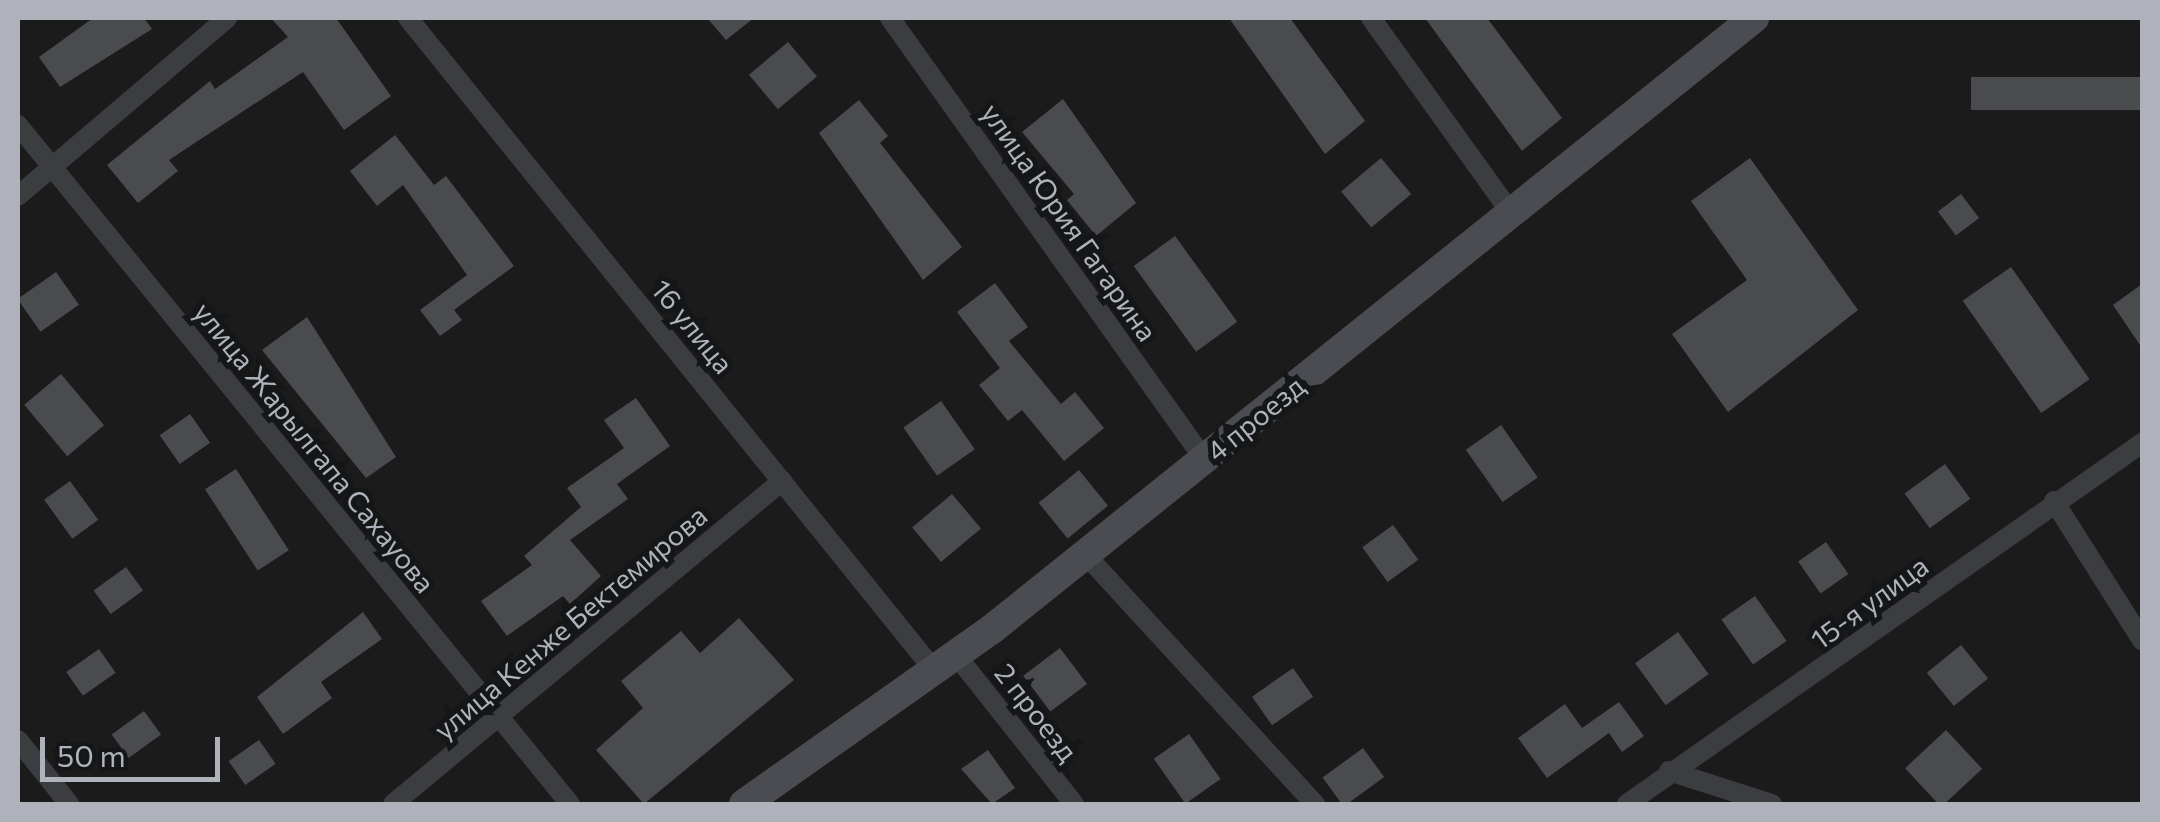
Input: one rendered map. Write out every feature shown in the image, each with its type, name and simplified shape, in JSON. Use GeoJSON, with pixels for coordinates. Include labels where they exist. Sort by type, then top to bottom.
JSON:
{"type":"FeatureCollection","features":[{"type":"Feature","properties":{"kind":"street"},"geometry":{"type":"LineString","coordinates":[[18,196],[227,18]]}},
{"type":"Feature","properties":{"kind":"street","name":"16 улица"},"geometry":{"type":"LineString","coordinates":[[408,18],[782,482],[945,662]]}},
{"type":"Feature","properties":{"kind":"street","name":"улица Юрия Гагарина"},"geometry":{"type":"LineString","coordinates":[[890,18],[1204,458]]}},
{"type":"Feature","properties":{"kind":"street"},"geometry":{"type":"LineString","coordinates":[[1371,18],[1511,212]]}},
{"type":"Feature","properties":{"kind":"street","name":"4 проезд"},"geometry":{"type":"LineString","coordinates":[[744,804],[945,662],[1086,554],[1754,18]]}},
{"type":"Feature","properties":{"kind":"street","name":"улица Жарылгапа Сахауова"},"geometry":{"type":"LineString","coordinates":[[18,125],[570,804]]}},
{"type":"Feature","properties":{"kind":"street","name":"15-я улица"},"geometry":{"type":"LineString","coordinates":[[1626,804],[1669,771],[1764,712],[2054,501],[2142,442]]}},
{"type":"Feature","properties":{"kind":"street","name":"улица Кенже Бектемирова"},"geometry":{"type":"LineString","coordinates":[[393,804],[782,482]]}},
{"type":"Feature","properties":{"kind":"street"},"geometry":{"type":"LineString","coordinates":[[2054,501],[2142,640]]}},
{"type":"Feature","properties":{"kind":"street"},"geometry":{"type":"LineString","coordinates":[[1086,554],[1315,804]]}},
{"type":"Feature","properties":{"kind":"street","name":"2 проезд"},"geometry":{"type":"LineString","coordinates":[[945,662],[1074,804]]}},
{"type":"Feature","properties":{"kind":"street"},"geometry":{"type":"LineString","coordinates":[[18,740],[69,804]]}},
{"type":"Feature","properties":{"kind":"street"},"geometry":{"type":"LineString","coordinates":[[1669,771],[1772,804]]}},
{"type":"Feature","properties":{"kind":"building"},"geometry":{"type":"Polygon","coordinates":[[[93,18],[144,18],[152,29],[60,87],[39,57],[93,18]]]}},
{"type":"Feature","properties":{"kind":"building"},"geometry":{"type":"Polygon","coordinates":[[[271,18],[336,18],[391,96],[344,130],[303,72],[169,160],[178,171],[138,203],[107,165],[210,81],[215,89],[288,37],[271,18]]]}},
{"type":"Feature","properties":{"kind":"building"},"geometry":{"type":"Polygon","coordinates":[[[707,18],[754,18],[726,40],[707,18]]]}},
{"type":"Feature","properties":{"kind":"building"},"geometry":{"type":"Polygon","coordinates":[[[1229,18],[1290,18],[1365,121],[1325,154],[1229,18]]]}},
{"type":"Feature","properties":{"kind":"building"},"geometry":{"type":"Polygon","coordinates":[[[1425,18],[1487,18],[1562,118],[1522,151],[1425,18]]]}},
{"type":"Feature","properties":{"kind":"building"},"geometry":{"type":"Polygon","coordinates":[[[788,42],[817,76],[778,109],[749,75],[788,42]]]}},
{"type":"Feature","properties":{"kind":"building"},"geometry":{"type":"Polygon","coordinates":[[[1971,77],[2142,77],[2142,110],[1971,110],[1971,77]]]}},
{"type":"Feature","properties":{"kind":"building"},"geometry":{"type":"Polygon","coordinates":[[[1063,99],[1136,203],[1096,236],[1067,200],[1074,194],[1022,132],[1063,99]]]}},
{"type":"Feature","properties":{"kind":"building"},"geometry":{"type":"Polygon","coordinates":[[[859,100],[888,136],[880,143],[962,247],[923,280],[819,133],[859,100]]]}},
{"type":"Feature","properties":{"kind":"building"},"geometry":{"type":"Polygon","coordinates":[[[395,135],[434,185],[446,176],[514,266],[454,310],[462,320],[440,336],[420,310],[467,275],[403,185],[377,206],[350,171],[395,135]]]}},
{"type":"Feature","properties":{"kind":"building"},"geometry":{"type":"Polygon","coordinates":[[[1381,158],[1411,194],[1371,227],[1341,191],[1381,158]]]}},
{"type":"Feature","properties":{"kind":"building"},"geometry":{"type":"Polygon","coordinates":[[[1750,158],[1858,310],[1728,412],[1672,334],[1747,280],[1691,201],[1750,158]]]}},
{"type":"Feature","properties":{"kind":"building"},"geometry":{"type":"Polygon","coordinates":[[[1961,194],[1979,218],[1956,235],[1938,211],[1961,194]]]}},
{"type":"Feature","properties":{"kind":"building"},"geometry":{"type":"Polygon","coordinates":[[[1175,236],[1237,322],[1196,352],[1134,266],[1175,236]]]}},
{"type":"Feature","properties":{"kind":"building"},"geometry":{"type":"Polygon","coordinates":[[[2011,267],[2090,379],[2041,413],[1963,301],[2011,267]]]}},
{"type":"Feature","properties":{"kind":"building"},"geometry":{"type":"Polygon","coordinates":[[[56,272],[79,305],[40,332],[18,299],[56,272]]]}},
{"type":"Feature","properties":{"kind":"building"},"geometry":{"type":"Polygon","coordinates":[[[995,283],[1028,327],[1009,341],[1061,404],[1075,392],[1104,428],[1064,461],[1022,410],[1008,421],[979,385],[1000,368],[957,312],[995,283]]]}},
{"type":"Feature","properties":{"kind":"building"},"geometry":{"type":"Polygon","coordinates":[[[2142,284],[2142,348],[2113,305],[2142,284]]]}},
{"type":"Feature","properties":{"kind":"building"},"geometry":{"type":"Polygon","coordinates":[[[307,317],[396,457],[366,478],[262,350],[307,317]]]}},
{"type":"Feature","properties":{"kind":"building"},"geometry":{"type":"Polygon","coordinates":[[[61,374],[104,425],[67,456],[24,405],[61,374]]]}},
{"type":"Feature","properties":{"kind":"building"},"geometry":{"type":"Polygon","coordinates":[[[636,398],[670,446],[617,484],[628,499],[570,540],[601,576],[570,604],[563,596],[507,636],[481,601],[532,565],[524,556],[581,507],[567,488],[624,448],[604,420],[636,398]]]}},
{"type":"Feature","properties":{"kind":"building"},"geometry":{"type":"Polygon","coordinates":[[[941,401],[975,449],[937,476],[903,427],[941,401]]]}},
{"type":"Feature","properties":{"kind":"building"},"geometry":{"type":"Polygon","coordinates":[[[190,414],[210,443],[180,464],[160,435],[190,414]]]}},
{"type":"Feature","properties":{"kind":"building"},"geometry":{"type":"Polygon","coordinates":[[[1501,425],[1538,477],[1502,502],[1466,450],[1501,425]]]}},
{"type":"Feature","properties":{"kind":"building"},"geometry":{"type":"Polygon","coordinates":[[[1945,464],[1970,499],[1930,528],[1905,493],[1945,464]]]}},
{"type":"Feature","properties":{"kind":"building"},"geometry":{"type":"Polygon","coordinates":[[[236,469],[289,550],[258,571],[205,489],[236,469]]]}},
{"type":"Feature","properties":{"kind":"building"},"geometry":{"type":"Polygon","coordinates":[[[1079,470],[1108,506],[1068,538],[1039,503],[1079,470]]]}},
{"type":"Feature","properties":{"kind":"building"},"geometry":{"type":"Polygon","coordinates":[[[70,481],[98,520],[72,539],[44,500],[70,481]]]}},
{"type":"Feature","properties":{"kind":"building"},"geometry":{"type":"Polygon","coordinates":[[[952,494],[981,528],[941,562],[912,527],[952,494]]]}},
{"type":"Feature","properties":{"kind":"building"},"geometry":{"type":"Polygon","coordinates":[[[1393,525],[1418,560],[1388,582],[1362,547],[1393,525]]]}},
{"type":"Feature","properties":{"kind":"building"},"geometry":{"type":"Polygon","coordinates":[[[1826,542],[1848,574],[1821,593],[1798,562],[1826,542]]]}},
{"type":"Feature","properties":{"kind":"building"},"geometry":{"type":"Polygon","coordinates":[[[126,567],[143,590],[111,614],[94,591],[126,567]]]}},
{"type":"Feature","properties":{"kind":"building"},"geometry":{"type":"Polygon","coordinates":[[[1755,596],[1787,641],[1753,665],[1721,620],[1755,596]]]}},
{"type":"Feature","properties":{"kind":"building"},"geometry":{"type":"Polygon","coordinates":[[[363,612],[382,639],[321,682],[332,698],[283,734],[257,697],[363,612]]]}},
{"type":"Feature","properties":{"kind":"building"},"geometry":{"type":"Polygon","coordinates":[[[739,618],[794,680],[644,804],[596,750],[643,708],[621,681],[681,631],[700,653],[739,618]]]}},
{"type":"Feature","properties":{"kind":"building"},"geometry":{"type":"Polygon","coordinates":[[[1678,632],[1709,674],[1666,705],[1635,663],[1678,632]]]}},
{"type":"Feature","properties":{"kind":"building"},"geometry":{"type":"Polygon","coordinates":[[[1961,645],[1988,678],[1954,706],[1927,673],[1961,645]]]}},
{"type":"Feature","properties":{"kind":"building"},"geometry":{"type":"Polygon","coordinates":[[[1060,648],[1087,684],[1050,712],[1023,676],[1060,648]]]}},
{"type":"Feature","properties":{"kind":"building"},"geometry":{"type":"Polygon","coordinates":[[[99,649],[116,673],[83,696],[66,672],[99,649]]]}},
{"type":"Feature","properties":{"kind":"building"},"geometry":{"type":"Polygon","coordinates":[[[1293,668],[1313,697],[1272,725],[1252,697],[1293,668]]]}},
{"type":"Feature","properties":{"kind":"building"},"geometry":{"type":"Polygon","coordinates":[[[1619,702],[1644,736],[1622,752],[1609,733],[1547,778],[1518,738],[1565,704],[1582,728],[1619,702]]]}},
{"type":"Feature","properties":{"kind":"building"},"geometry":{"type":"Polygon","coordinates":[[[144,711],[161,734],[129,758],[112,735],[144,711]]]}},
{"type":"Feature","properties":{"kind":"building"},"geometry":{"type":"Polygon","coordinates":[[[1946,730],[1982,769],[1944,804],[1938,804],[1905,768],[1946,730]]]}},
{"type":"Feature","properties":{"kind":"building"},"geometry":{"type":"Polygon","coordinates":[[[1189,734],[1221,779],[1185,804],[1154,759],[1189,734]]]}},
{"type":"Feature","properties":{"kind":"building"},"geometry":{"type":"Polygon","coordinates":[[[259,740],[276,764],[245,785],[229,761],[259,740]]]}},
{"type":"Feature","properties":{"kind":"building"},"geometry":{"type":"Polygon","coordinates":[[[1363,748],[1384,777],[1347,804],[1342,804],[1323,777],[1363,748]]]}},
{"type":"Feature","properties":{"kind":"building"},"geometry":{"type":"Polygon","coordinates":[[[988,750],[1015,788],[992,804],[961,769],[988,750]]]}}]}
